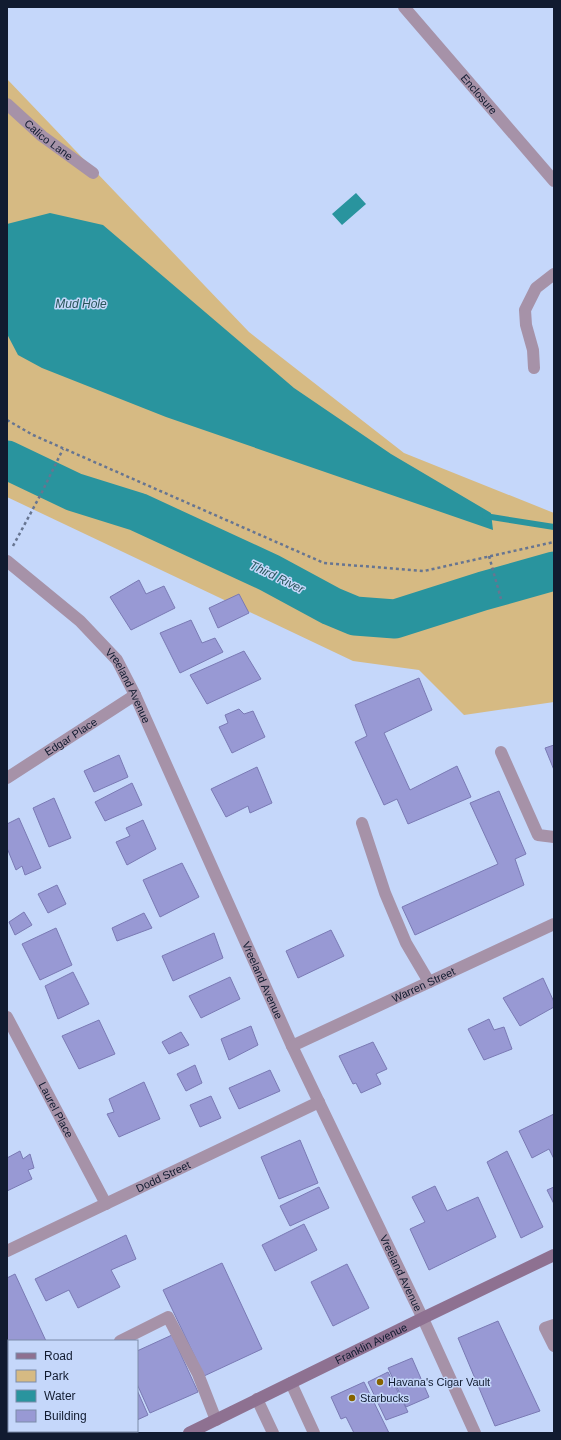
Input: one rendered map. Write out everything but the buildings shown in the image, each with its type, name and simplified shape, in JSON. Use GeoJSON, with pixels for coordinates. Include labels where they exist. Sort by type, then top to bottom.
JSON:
{"type":"FeatureCollection","features":[{"type":"Feature","properties":{"kind":"main road","name":"Franklin Avenue"},"geometry":{"type":"LineString","coordinates":[[192,1432],[554,1255]]}},
{"type":"Feature","properties":{"kind":"street","name":"Enclosure"},"geometry":{"type":"LineString","coordinates":[[404,7],[554,181]]}},
{"type":"Feature","properties":{"kind":"street","name":"Calico Lane"},"geometry":{"type":"LineString","coordinates":[[7,104],[42,136],[93,173]]}},
{"type":"Feature","properties":{"kind":"street"},"geometry":{"type":"LineString","coordinates":[[534,368],[533,350],[526,325],[525,310],[536,288],[554,274]]}},
{"type":"Feature","properties":{"kind":"street","name":"Vreeland Avenue"},"geometry":{"type":"LineString","coordinates":[[9,556],[80,621],[117,660],[135,695],[292,1046],[423,1318],[475,1433]]}},
{"type":"Feature","properties":{"kind":"street","name":"Edgar Place"},"geometry":{"type":"LineString","coordinates":[[7,778],[135,695]]}},
{"type":"Feature","properties":{"kind":"street"},"geometry":{"type":"LineString","coordinates":[[501,752],[538,835],[554,838]]}},
{"type":"Feature","properties":{"kind":"street"},"geometry":{"type":"LineString","coordinates":[[362,823],[385,893],[406,943],[429,982]]}},
{"type":"Feature","properties":{"kind":"street","name":"Warren Street"},"geometry":{"type":"LineString","coordinates":[[292,1046],[554,924]]}},
{"type":"Feature","properties":{"kind":"street","name":"Laurel Place"},"geometry":{"type":"LineString","coordinates":[[7,1016],[106,1204]]}},
{"type":"Feature","properties":{"kind":"street","name":"Dodd Street"},"geometry":{"type":"LineString","coordinates":[[7,1251],[319,1102]]}},
{"type":"Feature","properties":{"kind":"street"},"geometry":{"type":"LineString","coordinates":[[122,1340],[168,1317],[198,1374],[216,1420]]}},
{"type":"Feature","properties":{"kind":"street"},"geometry":{"type":"LineString","coordinates":[[554,1324],[545,1328],[554,1346]]}},
{"type":"Feature","properties":{"kind":"street"},"geometry":{"type":"LineString","coordinates":[[291,1383],[314,1433]]}},
{"type":"Feature","properties":{"kind":"street"},"geometry":{"type":"LineString","coordinates":[[257,1399],[274,1433]]}},
{"type":"Feature","properties":{"kind":"path"},"geometry":{"type":"LineString","coordinates":[[7,420],[33,435],[324,563],[424,571],[554,542]]}},
{"type":"Feature","properties":{"kind":"path"},"geometry":{"type":"LineString","coordinates":[[9,556],[63,448]]}},
{"type":"Feature","properties":{"kind":"path"},"geometry":{"type":"LineString","coordinates":[[489,556],[500,599]]}},
{"type":"Feature","properties":{"kind":"green space"},"geometry":{"type":"Polygon","coordinates":[[[7,79],[249,332],[404,453],[554,513],[554,702],[464,715],[419,670],[353,661],[7,497],[7,79]]]}},
{"type":"Feature","properties":{"kind":"water"},"geometry":{"type":"Polygon","coordinates":[[[356,193],[366,204],[342,225],[332,214],[356,193]]]}},
{"type":"Feature","properties":{"kind":"water","name":"Mud Hole"},"geometry":{"type":"Polygon","coordinates":[[[50,213],[103,225],[294,388],[391,454],[491,513],[493,530],[166,417],[42,368],[18,355],[7,334],[7,224],[50,213]]]}},
{"type":"Feature","properties":{"kind":"waterway","name":"Third River"},"geometry":{"type":"LineString","coordinates":[[7,460],[74,492],[138,512],[270,573],[331,606],[355,616],[395,619],[483,591],[554,571]]}},
{"type":"Feature","properties":{"kind":"waterway"},"geometry":{"type":"LineString","coordinates":[[485,516],[554,527]]}},
{"type":"Feature","properties":{"kind":"place","name":"Havana's Cigar Vault"},"geometry":{"type":"Point","coordinates":[380,1382]}},
{"type":"Feature","properties":{"kind":"place","name":"Starbucks"},"geometry":{"type":"Point","coordinates":[352,1398]}}]}
